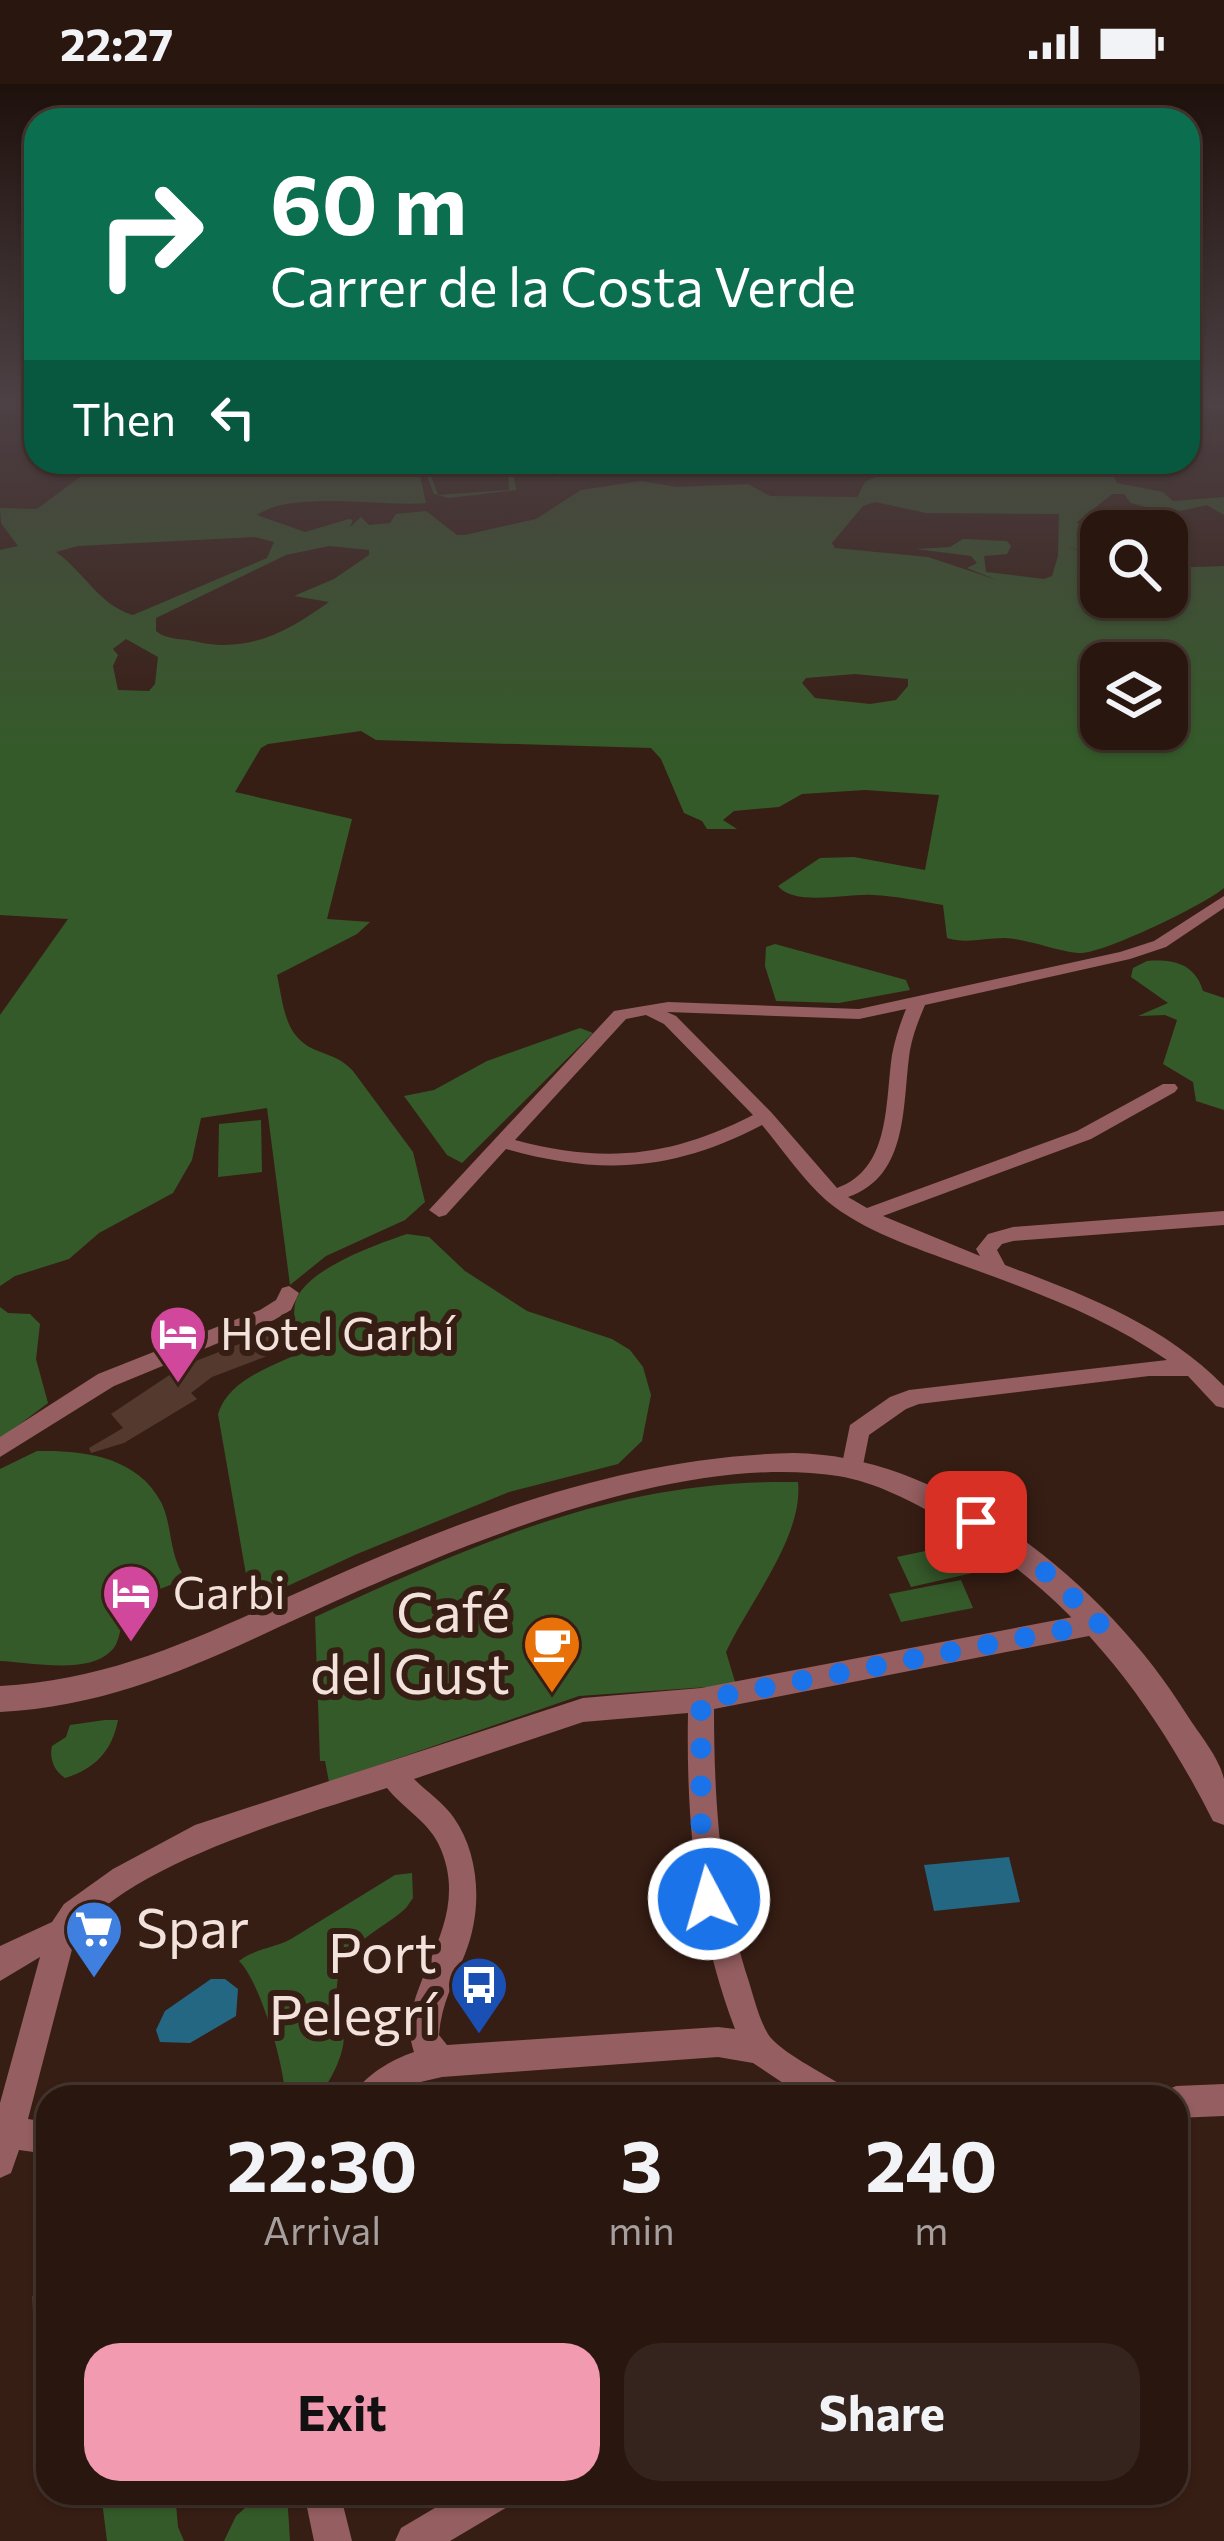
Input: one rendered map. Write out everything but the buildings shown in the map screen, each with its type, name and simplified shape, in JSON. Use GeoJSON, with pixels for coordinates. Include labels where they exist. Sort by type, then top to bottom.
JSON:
{"type":"FeatureCollection","features":[{"type":"Feature","properties":{"kind":"street"},"geometry":{"type":"LineString","coordinates":[[439,1210],[620,1016],[646,1008],[843,1015],[1124,956],[1160,944],[1224,901]]}},
{"type":"Feature","properties":{"kind":"street"},"geometry":{"type":"LineString","coordinates":[[832,1196],[864,1184],[880,1169],[891,1137],[901,1054],[918,1000]]}},
{"type":"Feature","properties":{"kind":"street"},"geometry":{"type":"LineString","coordinates":[[646,1008],[670,1020],[765,1116],[832,1196],[866,1216],[996,1267],[1151,1341],[1196,1370],[1224,1400]]}},
{"type":"Feature","properties":{"kind":"street"},"geometry":{"type":"LineString","coordinates":[[866,1216],[1084,1135],[1169,1088]]}},
{"type":"Feature","properties":{"kind":"street"},"geometry":{"type":"LineString","coordinates":[[502,1142],[551,1154],[638,1162],[679,1156],[719,1142],[765,1116]]}},
{"type":"Feature","properties":{"kind":"street"},"geometry":{"type":"LineString","coordinates":[[920,1239],[995,1239],[1224,1218]]}},
{"type":"Feature","properties":{"kind":"street"},"geometry":{"type":"LineString","coordinates":[[995,1239],[986,1249],[996,1267]]}},
{"type":"Feature","properties":{"kind":"street"},"geometry":{"type":"LineString","coordinates":[[0,1448],[106,1380],[267,1315],[284,1305],[290,1293]]}},
{"type":"Feature","properties":{"kind":"street"},"geometry":{"type":"LineString","coordinates":[[1149,1368],[1160,1355],[1151,1341]]}},
{"type":"Feature","properties":{"kind":"street"},"geometry":{"type":"LineString","coordinates":[[853,1469],[858,1431],[916,1396],[1149,1368],[1196,1370]]}},
{"type":"Feature","properties":{"kind":"street"},"geometry":{"type":"LineString","coordinates":[[0,1699],[74,1692],[150,1672],[419,1552],[521,1511],[604,1486],[795,1463],[853,1469],[920,1495],[1003,1538],[1070,1591],[1177,1724],[1224,1810]]}},
{"type":"Feature","properties":{"kind":"street"},"geometry":{"type":"LineString","coordinates":[[36,2139],[3,2141],[62,1932],[74,1914],[112,1886],[205,1834],[583,1710],[701,1700],[1100,1623]]}},
{"type":"Feature","properties":{"kind":"street"},"geometry":{"type":"LineString","coordinates":[[701,1700],[701,1823],[709,1899],[730,1984],[758,2048]]}},
{"type":"Feature","properties":{"kind":"street"},"geometry":{"type":"LineString","coordinates":[[394,1774],[413,1803],[442,1823],[459,1872],[462,1916],[457,1945],[424,2011],[421,2038],[431,2055],[442,2061]]}},
{"type":"Feature","properties":{"kind":"street"},"geometry":{"type":"LineString","coordinates":[[0,1966],[15,1953],[62,1932]]}},
{"type":"Feature","properties":{"kind":"street"},"geometry":{"type":"LineString","coordinates":[[385,2085],[409,2069],[442,2061],[718,2042],[758,2048],[814,2085]]}},
{"type":"Feature","properties":{"kind":"street"},"geometry":{"type":"LineString","coordinates":[[1188,2102],[1224,2100]]}},
{"type":"Feature","properties":{"kind":"street"},"geometry":{"type":"LineString","coordinates":[[325,2505],[334,2541]]}},
{"type":"Feature","properties":{"kind":"street"},"geometry":{"type":"LineString","coordinates":[[414,2541],[476,2505]]}},
{"type":"Feature","properties":{"kind":"green space"},"geometry":{"type":"Polygon","coordinates":[[[1,516],[259,516],[305,532],[349,519],[353,520],[350,527],[361,517],[369,525],[390,523],[395,516],[432,516],[457,535],[465,535],[541,516],[855,516],[832,543],[835,548],[928,557],[997,580],[967,568],[977,563],[971,556],[916,549],[950,547],[963,539],[1007,541],[1011,546],[1007,554],[984,556],[986,572],[1044,579],[1052,576],[1058,556],[1059,516],[1080,516],[1076,523],[1080,523],[1080,550],[1067,546],[1080,551],[1080,618],[1188,618],[1188,567],[1224,566],[1224,888],[1152,928],[1090,952],[1068,952],[1014,939],[954,940],[947,938],[943,905],[873,895],[809,898],[778,886],[820,858],[854,857],[925,870],[939,795],[865,790],[802,794],[779,807],[734,811],[723,820],[737,829],[707,829],[702,821],[684,813],[661,759],[651,748],[376,740],[361,731],[268,744],[235,792],[352,819],[327,919],[370,922],[357,934],[277,975],[287,1020],[307,1045],[353,1071],[413,1152],[425,1202],[405,1220],[326,1256],[290,1285],[267,1108],[201,1118],[192,1160],[173,1193],[99,1233],[69,1259],[15,1276],[0,1286],[0,1015],[68,919],[0,915],[0,550],[18,546],[1,516]],[[255,537],[78,546],[56,552],[101,596],[133,615],[267,558],[274,542],[255,537]],[[329,546],[286,555],[156,618],[156,631],[173,638],[231,645],[265,638],[297,623],[329,602],[294,596],[334,579],[369,555],[369,550],[329,546]],[[126,639],[113,649],[118,655],[113,666],[118,690],[149,691],[155,684],[158,657],[126,639]],[[855,674],[806,678],[802,683],[815,698],[870,704],[896,700],[908,686],[908,679],[855,674]]]}},
{"type":"Feature","properties":{"kind":"green space"},"geometry":{"type":"Polygon","coordinates":[[[775,944],[906,980],[910,990],[839,1003],[776,1001],[765,966],[766,947],[775,944]]]}},
{"type":"Feature","properties":{"kind":"green space"},"geometry":{"type":"Polygon","coordinates":[[[1147,961],[1182,965],[1195,975],[1203,991],[1224,998],[1224,1110],[1196,1101],[1193,1082],[1163,1064],[1177,1020],[1165,1015],[1138,1016],[1168,1003],[1131,977],[1133,968],[1147,961]]]}},
{"type":"Feature","properties":{"kind":"green space"},"geometry":{"type":"Polygon","coordinates":[[[580,1028],[593,1033],[462,1163],[447,1155],[404,1096],[434,1090],[487,1061],[580,1028]]]}},
{"type":"Feature","properties":{"kind":"green space"},"geometry":{"type":"Polygon","coordinates":[[[261,1120],[262,1172],[218,1177],[219,1124],[261,1120]]]}},
{"type":"Feature","properties":{"kind":"green space"},"geometry":{"type":"Polygon","coordinates":[[[407,1234],[429,1237],[465,1271],[527,1311],[612,1339],[630,1350],[643,1367],[651,1395],[642,1441],[618,1464],[509,1492],[251,1603],[218,1414],[223,1402],[241,1383],[302,1352],[295,1304],[311,1281],[342,1260],[407,1234]]]}},
{"type":"Feature","properties":{"kind":"green space"},"geometry":{"type":"Polygon","coordinates":[[[0,1307],[8,1313],[30,1314],[40,1324],[36,1359],[48,1403],[0,1439],[0,1307]]]}},
{"type":"Feature","properties":{"kind":"green space"},"geometry":{"type":"Polygon","coordinates":[[[37,1451],[90,1455],[138,1474],[161,1502],[182,1573],[179,1582],[137,1602],[113,1649],[88,1663],[0,1661],[0,1469],[37,1451]]]}},
{"type":"Feature","properties":{"kind":"green space"},"geometry":{"type":"Polygon","coordinates":[[[798,1482],[798,1503],[784,1547],[726,1652],[736,1685],[579,1696],[329,1782],[325,1761],[320,1761],[315,1617],[491,1541],[608,1504],[668,1491],[798,1482]]]}},
{"type":"Feature","properties":{"kind":"green space"},"geometry":{"type":"Polygon","coordinates":[[[963,1543],[977,1572],[911,1587],[897,1557],[963,1543]]]}},
{"type":"Feature","properties":{"kind":"green space"},"geometry":{"type":"Polygon","coordinates":[[[961,1580],[973,1608],[901,1622],[889,1594],[961,1580]]]}},
{"type":"Feature","properties":{"kind":"green space"},"geometry":{"type":"Polygon","coordinates":[[[118,1720],[107,1750],[93,1764],[65,1778],[53,1764],[52,1746],[66,1737],[70,1725],[118,1720]]]}},
{"type":"Feature","properties":{"kind":"green space"},"geometry":{"type":"Polygon","coordinates":[[[412,1873],[413,1898],[355,1947],[340,1972],[337,1996],[343,2045],[328,2082],[283,2085],[270,2025],[239,1961],[291,1939],[395,1875],[412,1873]]]}},
{"type":"Feature","properties":{"kind":"green space"},"geometry":{"type":"Polygon","coordinates":[[[102,2505],[176,2505],[184,2541],[107,2541],[102,2505]]]}},
{"type":"Feature","properties":{"kind":"green space"},"geometry":{"type":"Polygon","coordinates":[[[248,2505],[288,2505],[290,2541],[224,2541],[236,2516],[248,2505]]]}},
{"type":"Feature","properties":{"kind":"water"},"geometry":{"type":"Polygon","coordinates":[[[1009,1857],[1020,1902],[934,1911],[924,1865],[1009,1857]]]}},
{"type":"Feature","properties":{"kind":"water"},"geometry":{"type":"Polygon","coordinates":[[[211,1979],[225,1979],[238,1989],[236,2016],[190,2043],[160,2042],[156,2030],[165,2011],[211,1979]]]}},
{"type":"Feature","properties":{"kind":"place","name":"Hotel Garbí"},"geometry":{"type":"Point","coordinates":[178,1385]}},
{"type":"Feature","properties":{"kind":"place","name":"Garbi"},"geometry":{"type":"Point","coordinates":[131,1644]}},
{"type":"Feature","properties":{"kind":"place","name":"Café del Gust"},"geometry":{"type":"Point","coordinates":[552,1695]}},
{"type":"Feature","properties":{"kind":"place","name":"Spar"},"geometry":{"type":"Point","coordinates":[94,1980]}},
{"type":"Feature","properties":{"kind":"place","name":"Port Pelegrí"},"geometry":{"type":"Point","coordinates":[479,2036]}},
{"type":"Feature","properties":{"kind":"route"},"geometry":{"type":"LineString","coordinates":[[709,1899],[701,1823],[701,1700],[1100,1623],[1025,1553],[976,1522]]}}]}
